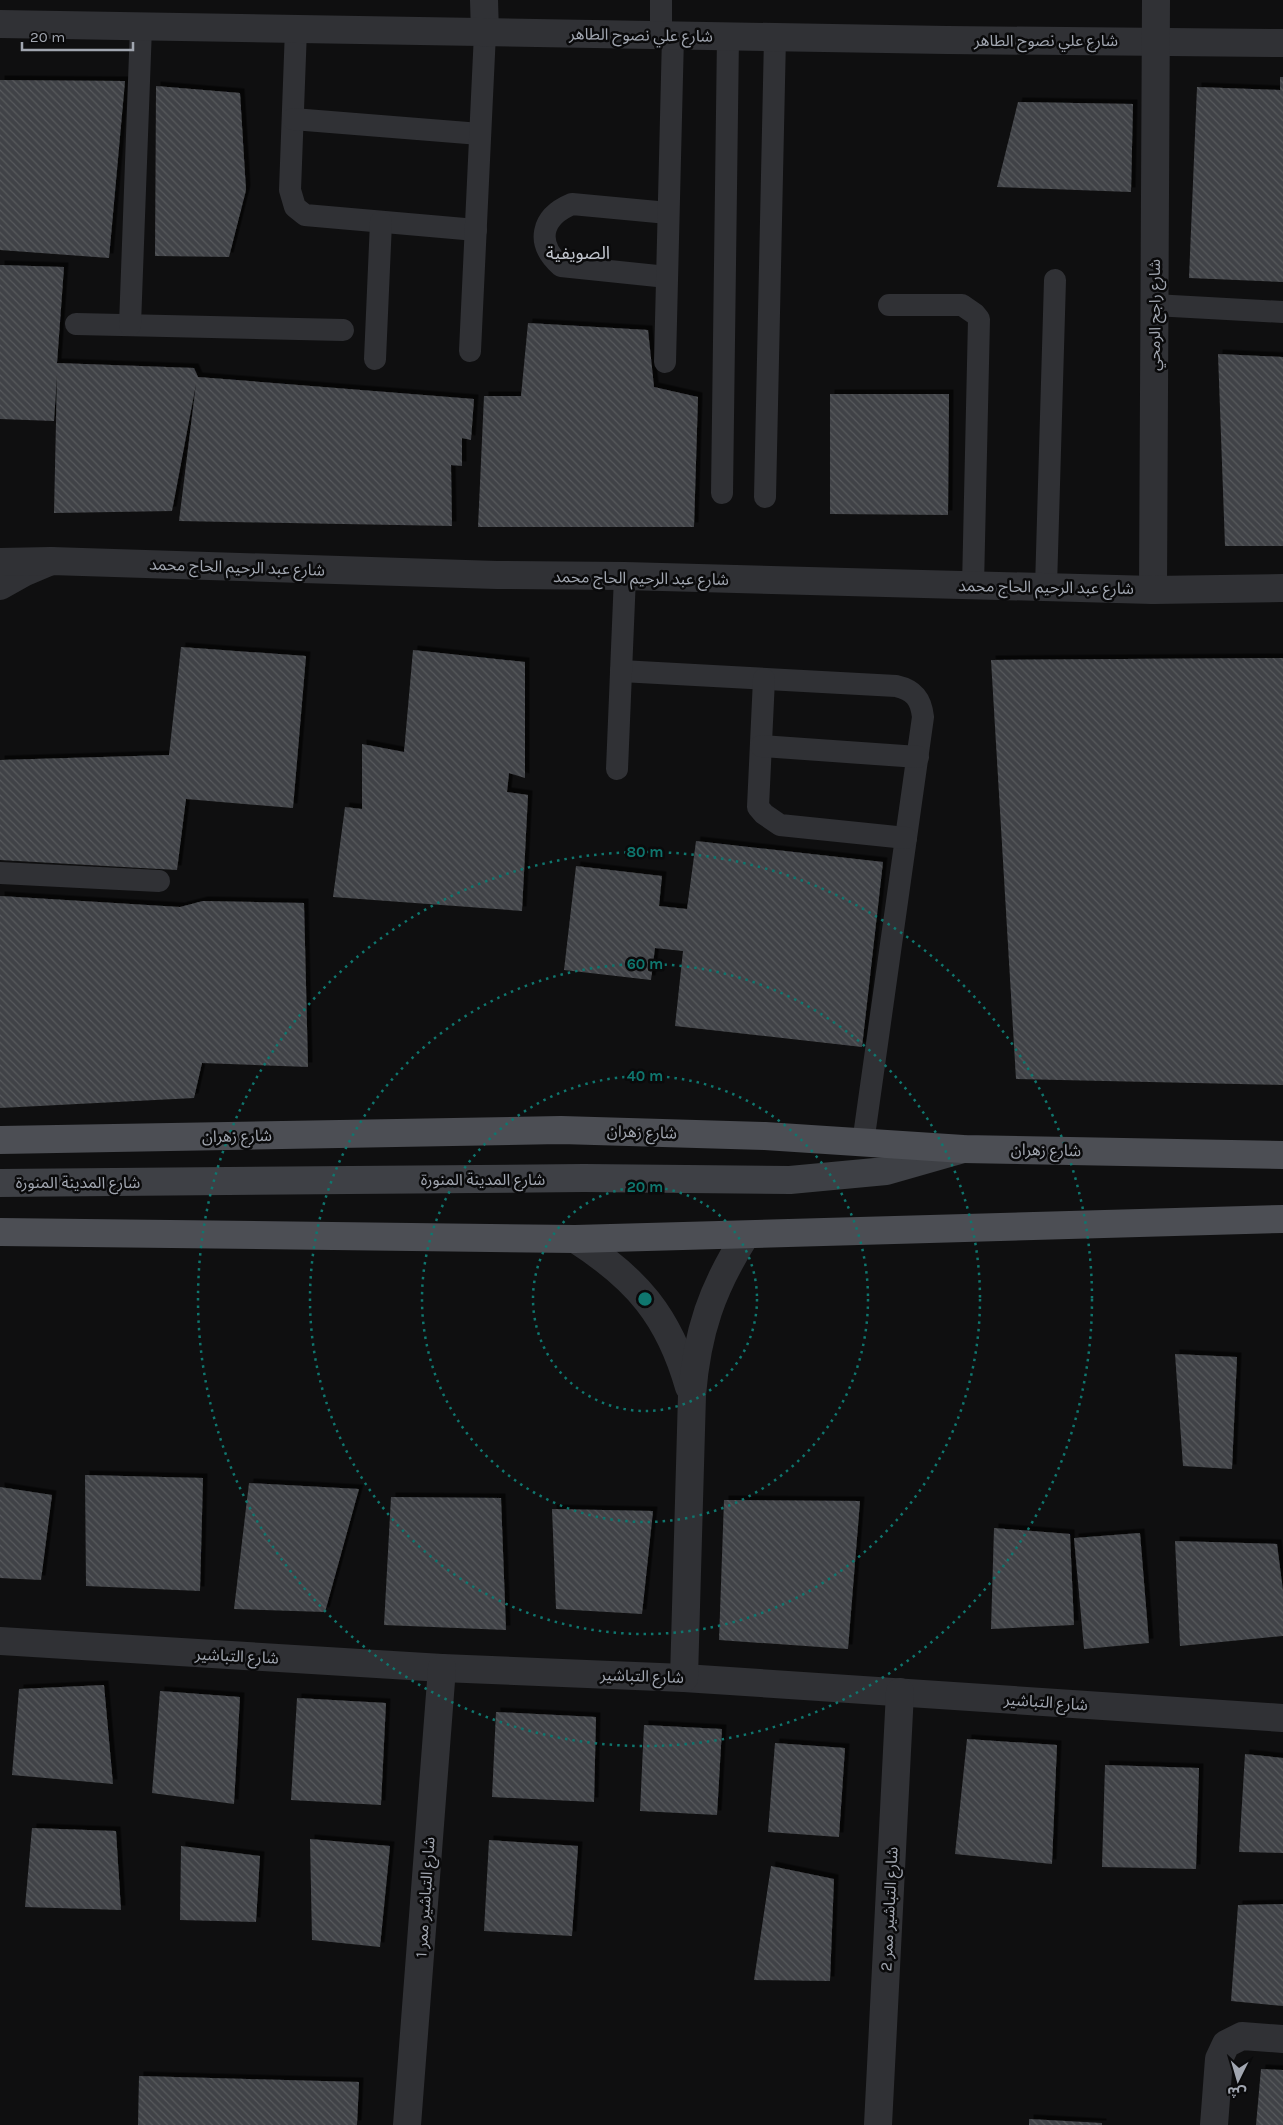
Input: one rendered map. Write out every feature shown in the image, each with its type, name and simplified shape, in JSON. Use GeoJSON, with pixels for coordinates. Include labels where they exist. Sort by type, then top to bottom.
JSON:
{"type":"FeatureCollection","features":[{"type":"Feature","properties":{"kind":"main road","name":"شارع زهران"},"geometry":{"type":"LineString","coordinates":[[0,1140],[561,1130],[765,1136],[963,1149],[1283,1155]]}},
{"type":"Feature","properties":{"kind":"main road","name":"شارع المدينة المنورة"},"geometry":{"type":"LineString","coordinates":[[0,1183],[584,1178],[790,1180],[886,1171],[963,1149]]}},
{"type":"Feature","properties":{"kind":"main road"},"geometry":{"type":"LineString","coordinates":[[0,1232],[575,1238],[1283,1220]]}},
{"type":"Feature","properties":{"kind":"street"},"geometry":{"type":"LineString","coordinates":[[484,0],[485,33]]}},
{"type":"Feature","properties":{"kind":"street","name":"شارع راجح الرمحي"},"geometry":{"type":"LineString","coordinates":[[1153,590],[1156,0]]}},
{"type":"Feature","properties":{"kind":"street","name":"شارع علي نصوح الطاهر"},"geometry":{"type":"LineString","coordinates":[[0,24],[775,38],[1283,43]]}},
{"type":"Feature","properties":{"kind":"street"},"geometry":{"type":"LineString","coordinates":[[0,586],[25,572],[51,561]]}},
{"type":"Feature","properties":{"kind":"street","name":"شارع عبد الرحيم الحاج محمد"},"geometry":{"type":"LineString","coordinates":[[0,562],[51,561],[488,575],[625,576],[1153,590],[1283,588]]}},
{"type":"Feature","properties":{"kind":"street"},"geometry":{"type":"LineString","coordinates":[[684,1678],[692,1395],[699,1339],[707,1311],[730,1259],[746,1235]]}},
{"type":"Feature","properties":{"kind":"street"},"geometry":{"type":"LineString","coordinates":[[575,1238],[604,1257],[629,1279],[651,1304],[668,1332],[682,1363],[692,1395]]}},
{"type":"Feature","properties":{"kind":"street","name":"شارع التباشير"},"geometry":{"type":"LineString","coordinates":[[0,1641],[442,1668],[684,1678],[1283,1718]]}},
{"type":"Feature","properties":{"kind":"street","name":"شارع التباشير ممر 1"},"geometry":{"type":"LineString","coordinates":[[407,2125],[442,1668]]}},
{"type":"Feature","properties":{"kind":"street","name":"شارع التباشير ممر 2"},"geometry":{"type":"LineString","coordinates":[[878,2125],[900,1692]]}},
{"type":"Feature","properties":{"kind":"street"},"geometry":{"type":"LineString","coordinates":[[1214,2125],[1219,2059],[1226,2044],[1242,2036],[1283,2039]]}},
{"type":"Feature","properties":{"kind":"lane"},"geometry":{"type":"LineString","coordinates":[[661,0],[667,36],[668,213],[665,362]]}},
{"type":"Feature","properties":{"kind":"lane"},"geometry":{"type":"LineString","coordinates":[[130,326],[141,27]]}},
{"type":"Feature","properties":{"kind":"lane"},"geometry":{"type":"LineString","coordinates":[[296,29],[290,190],[295,207],[304,215],[476,230]]}},
{"type":"Feature","properties":{"kind":"lane"},"geometry":{"type":"LineString","coordinates":[[470,352],[485,33]]}},
{"type":"Feature","properties":{"kind":"lane"},"geometry":{"type":"LineString","coordinates":[[722,493],[728,36]]}},
{"type":"Feature","properties":{"kind":"lane"},"geometry":{"type":"LineString","coordinates":[[765,497],[775,38]]}},
{"type":"Feature","properties":{"kind":"lane"},"geometry":{"type":"LineString","coordinates":[[293,119],[480,134]]}},
{"type":"Feature","properties":{"kind":"lane"},"geometry":{"type":"LineString","coordinates":[[667,277],[561,266],[551,257],[546,245],[545,231],[550,218],[559,209],[572,204],[668,213]]}},
{"type":"Feature","properties":{"kind":"lane"},"geometry":{"type":"LineString","coordinates":[[375,359],[381,222]]}},
{"type":"Feature","properties":{"kind":"lane"},"geometry":{"type":"LineString","coordinates":[[1046,587],[1055,280]]}},
{"type":"Feature","properties":{"kind":"lane"},"geometry":{"type":"LineString","coordinates":[[889,305],[962,305],[970,309],[979,320],[973,586]]}},
{"type":"Feature","properties":{"kind":"lane"},"geometry":{"type":"LineString","coordinates":[[1154,305],[1283,312]]}},
{"type":"Feature","properties":{"kind":"lane"},"geometry":{"type":"LineString","coordinates":[[76,324],[343,330]]}},
{"type":"Feature","properties":{"kind":"lane"},"geometry":{"type":"LineString","coordinates":[[616,769],[625,576]]}},
{"type":"Feature","properties":{"kind":"lane"},"geometry":{"type":"LineString","coordinates":[[621,670],[896,686],[908,689],[917,696],[922,706],[923,718],[863,1143]]}},
{"type":"Feature","properties":{"kind":"lane"},"geometry":{"type":"LineString","coordinates":[[764,679],[758,807],[771,820],[780,825],[906,838]]}},
{"type":"Feature","properties":{"kind":"lane"},"geometry":{"type":"LineString","coordinates":[[761,746],[918,757]]}},
{"type":"Feature","properties":{"kind":"lane"},"geometry":{"type":"LineString","coordinates":[[0,872],[159,881]]}},
{"type":"Feature","properties":{"kind":"building"},"geometry":{"type":"Polygon","coordinates":[[[1280,77],[1283,77],[1283,282],[1189,278],[1197,87],[1280,90],[1280,77]]]}},
{"type":"Feature","properties":{"kind":"building"},"geometry":{"type":"Polygon","coordinates":[[[0,80],[125,81],[109,258],[0,250],[0,80]]]}},
{"type":"Feature","properties":{"kind":"building"},"geometry":{"type":"Polygon","coordinates":[[[156,86],[240,93],[246,190],[229,257],[155,256],[156,86]]]}},
{"type":"Feature","properties":{"kind":"building"},"geometry":{"type":"Polygon","coordinates":[[[1018,102],[1133,104],[1131,192],[997,187],[1018,102]]]}},
{"type":"Feature","properties":{"kind":"building"},"geometry":{"type":"Polygon","coordinates":[[[0,265],[64,267],[57,363],[194,368],[198,377],[474,399],[471,440],[462,438],[462,466],[451,465],[452,526],[179,521],[196,384],[172,511],[54,513],[57,376],[54,421],[0,419],[0,265]]]}},
{"type":"Feature","properties":{"kind":"building"},"geometry":{"type":"Polygon","coordinates":[[[528,323],[648,330],[654,387],[698,397],[694,527],[478,527],[484,396],[521,396],[528,323]]]}},
{"type":"Feature","properties":{"kind":"building"},"geometry":{"type":"Polygon","coordinates":[[[1218,354],[1283,357],[1283,546],[1225,546],[1218,354]]]}},
{"type":"Feature","properties":{"kind":"building"},"geometry":{"type":"Polygon","coordinates":[[[830,394],[949,394],[948,515],[830,514],[830,394]]]}},
{"type":"Feature","properties":{"kind":"building"},"geometry":{"type":"Polygon","coordinates":[[[181,647],[306,656],[293,808],[186,799],[177,870],[0,860],[0,760],[169,755],[181,647]]]}},
{"type":"Feature","properties":{"kind":"building"},"geometry":{"type":"Polygon","coordinates":[[[413,650],[525,662],[525,778],[509,773],[507,792],[528,795],[522,911],[333,897],[345,807],[362,809],[362,744],[404,752],[413,650]]]}},
{"type":"Feature","properties":{"kind":"building"},"geometry":{"type":"Polygon","coordinates":[[[1283,658],[1283,1085],[1016,1079],[991,660],[1283,658]]]}},
{"type":"Feature","properties":{"kind":"building"},"geometry":{"type":"Polygon","coordinates":[[[696,841],[883,862],[862,1047],[675,1026],[683,951],[655,948],[651,980],[564,970],[576,866],[662,876],[659,906],[687,909],[696,841]]]}},
{"type":"Feature","properties":{"kind":"building"},"geometry":{"type":"Polygon","coordinates":[[[0,896],[180,907],[203,901],[304,903],[308,1067],[202,1063],[194,1098],[0,1108],[0,896]]]}},
{"type":"Feature","properties":{"kind":"building"},"geometry":{"type":"Polygon","coordinates":[[[1175,1354],[1237,1357],[1232,1469],[1183,1466],[1175,1354]]]}},
{"type":"Feature","properties":{"kind":"building"},"geometry":{"type":"Polygon","coordinates":[[[85,1475],[203,1478],[200,1591],[86,1586],[85,1475]]]}},
{"type":"Feature","properties":{"kind":"building"},"geometry":{"type":"Polygon","coordinates":[[[249,1483],[359,1489],[325,1612],[234,1609],[249,1483]]]}},
{"type":"Feature","properties":{"kind":"building"},"geometry":{"type":"Polygon","coordinates":[[[0,1487],[52,1495],[41,1580],[0,1578],[0,1487]]]}},
{"type":"Feature","properties":{"kind":"building"},"geometry":{"type":"Polygon","coordinates":[[[391,1497],[501,1498],[506,1630],[384,1625],[391,1497]]]}},
{"type":"Feature","properties":{"kind":"building"},"geometry":{"type":"Polygon","coordinates":[[[724,1500],[860,1501],[848,1649],[719,1640],[724,1500]]]}},
{"type":"Feature","properties":{"kind":"building"},"geometry":{"type":"Polygon","coordinates":[[[552,1509],[653,1511],[642,1614],[556,1609],[552,1509]]]}},
{"type":"Feature","properties":{"kind":"building"},"geometry":{"type":"Polygon","coordinates":[[[994,1528],[1070,1534],[1074,1625],[991,1629],[994,1528]]]}},
{"type":"Feature","properties":{"kind":"building"},"geometry":{"type":"Polygon","coordinates":[[[1140,1533],[1149,1643],[1084,1649],[1074,1538],[1140,1533]]]}},
{"type":"Feature","properties":{"kind":"building"},"geometry":{"type":"Polygon","coordinates":[[[1175,1541],[1277,1544],[1283,1591],[1283,1636],[1180,1646],[1175,1541]]]}},
{"type":"Feature","properties":{"kind":"building"},"geometry":{"type":"Polygon","coordinates":[[[104,1685],[113,1784],[12,1775],[19,1689],[104,1685]]]}},
{"type":"Feature","properties":{"kind":"building"},"geometry":{"type":"Polygon","coordinates":[[[160,1691],[240,1697],[234,1804],[152,1793],[160,1691]]]}},
{"type":"Feature","properties":{"kind":"building"},"geometry":{"type":"Polygon","coordinates":[[[297,1698],[386,1703],[381,1805],[291,1800],[297,1698]]]}},
{"type":"Feature","properties":{"kind":"building"},"geometry":{"type":"Polygon","coordinates":[[[496,1712],[596,1717],[594,1802],[492,1797],[496,1712]]]}},
{"type":"Feature","properties":{"kind":"building"},"geometry":{"type":"Polygon","coordinates":[[[644,1725],[722,1729],[717,1815],[640,1811],[644,1725]]]}},
{"type":"Feature","properties":{"kind":"building"},"geometry":{"type":"Polygon","coordinates":[[[967,1739],[1057,1745],[1052,1864],[955,1854],[967,1739]]]}},
{"type":"Feature","properties":{"kind":"building"},"geometry":{"type":"Polygon","coordinates":[[[775,1743],[845,1748],[839,1837],[768,1832],[775,1743]]]}},
{"type":"Feature","properties":{"kind":"building"},"geometry":{"type":"Polygon","coordinates":[[[1245,1754],[1283,1758],[1283,1853],[1239,1852],[1245,1754]]]}},
{"type":"Feature","properties":{"kind":"building"},"geometry":{"type":"Polygon","coordinates":[[[1105,1765],[1199,1768],[1196,1869],[1102,1867],[1105,1765]]]}},
{"type":"Feature","properties":{"kind":"building"},"geometry":{"type":"Polygon","coordinates":[[[32,1828],[116,1831],[121,1910],[25,1907],[32,1828]]]}},
{"type":"Feature","properties":{"kind":"building"},"geometry":{"type":"Polygon","coordinates":[[[310,1839],[390,1846],[380,1947],[312,1940],[310,1839]]]}},
{"type":"Feature","properties":{"kind":"building"},"geometry":{"type":"Polygon","coordinates":[[[489,1840],[578,1846],[572,1936],[484,1931],[489,1840]]]}},
{"type":"Feature","properties":{"kind":"building"},"geometry":{"type":"Polygon","coordinates":[[[181,1846],[260,1856],[256,1922],[180,1920],[181,1846]]]}},
{"type":"Feature","properties":{"kind":"building"},"geometry":{"type":"Polygon","coordinates":[[[771,1866],[834,1879],[830,1981],[754,1980],[771,1866]]]}},
{"type":"Feature","properties":{"kind":"building"},"geometry":{"type":"Polygon","coordinates":[[[1283,1904],[1283,2006],[1231,2001],[1238,1905],[1283,1904]]]}},
{"type":"Feature","properties":{"kind":"building"},"geometry":{"type":"Polygon","coordinates":[[[1261,2069],[1283,2070],[1283,2125],[1256,2125],[1261,2069]]]}},
{"type":"Feature","properties":{"kind":"building"},"geometry":{"type":"Polygon","coordinates":[[[139,2076],[359,2082],[357,2125],[138,2125],[139,2076]]]}},
{"type":"Feature","properties":{"kind":"building"},"geometry":{"type":"Polygon","coordinates":[[[1029,2119],[1102,2123],[1102,2125],[1029,2125],[1029,2119]]]}},
{"type":"Feature","properties":{"kind":"district","name":"الصويفية"},"geometry":{"type":"Point","coordinates":[578,253]}}]}
